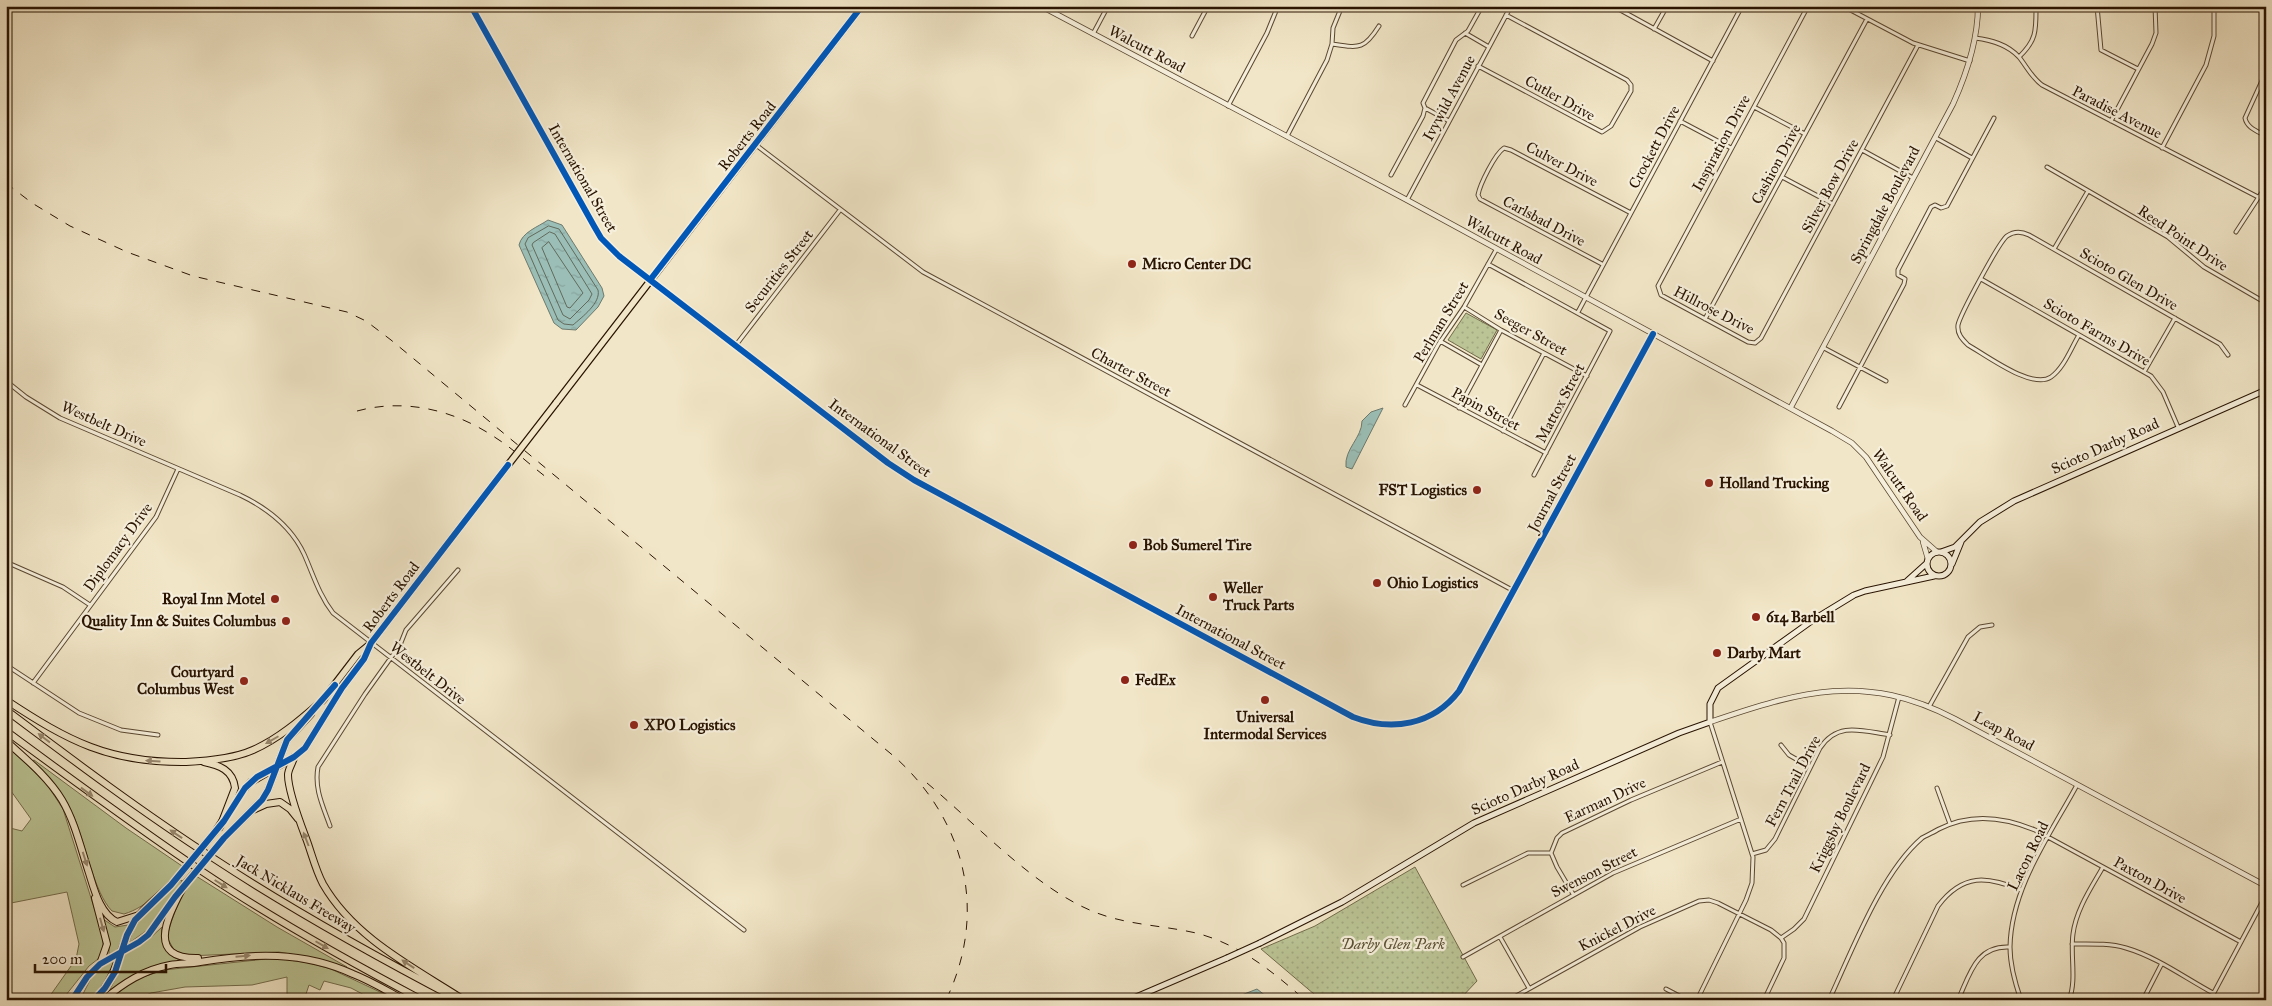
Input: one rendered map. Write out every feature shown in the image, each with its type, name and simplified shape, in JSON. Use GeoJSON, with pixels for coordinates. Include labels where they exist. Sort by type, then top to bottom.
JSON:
{"type":"FeatureCollection","features":[{"type":"Feature","properties":{"kind":"highway"},"geometry":{"type":"LineString","coordinates":[[6,700],[72,740],[110,755],[151,761],[201,761],[253,750],[291,728],[324,700]]}},
{"type":"Feature","properties":{"kind":"highway","name":"Jack Nicklaus Freeway"},"geometry":{"type":"LineString","coordinates":[[6,710],[108,786],[214,859],[291,907],[389,963],[459,1000]]}},
{"type":"Feature","properties":{"kind":"highway","name":"Jack Nicklaus Freeway"},"geometry":{"type":"LineString","coordinates":[[6,731],[99,800],[204,873],[280,921],[422,1000]]}},
{"type":"Feature","properties":{"kind":"highway"},"geometry":{"type":"LineString","coordinates":[[6,741],[41,773],[63,801],[104,910],[111,919],[120,922],[139,915]]}},
{"type":"Feature","properties":{"kind":"highway"},"geometry":{"type":"LineString","coordinates":[[294,757],[288,773],[300,822],[322,882],[352,922],[376,943],[464,1000]]}},
{"type":"Feature","properties":{"kind":"highway"},"geometry":{"type":"LineString","coordinates":[[201,761],[222,767],[234,782],[233,794],[218,829]]}},
{"type":"Feature","properties":{"kind":"highway"},"geometry":{"type":"LineString","coordinates":[[255,809],[266,804],[280,802],[290,809],[300,822]]}},
{"type":"Feature","properties":{"kind":"highway"},"geometry":{"type":"LineString","coordinates":[[93,884],[107,944],[100,964]]}},
{"type":"Feature","properties":{"kind":"highway"},"geometry":{"type":"LineString","coordinates":[[184,885],[168,919],[164,933],[165,942],[170,951],[179,956],[209,960]]}},
{"type":"Feature","properties":{"kind":"highway"},"geometry":{"type":"LineString","coordinates":[[103,1000],[124,983],[151,970],[209,960],[265,955],[309,960],[353,974],[404,1000]]}},
{"type":"Feature","properties":{"kind":"main road","name":"Roberts Road"},"geometry":{"type":"LineString","coordinates":[[72,1000],[87,977],[100,964],[148,935],[184,885],[224,838],[255,809],[268,790],[287,740],[324,700],[358,654],[371,643],[862,6]]}},
{"type":"Feature","properties":{"kind":"main road","name":"Scioto Darby Road"},"geometry":{"type":"LineString","coordinates":[[1939,552],[1949,551],[1963,540],[1980,522],[2001,507],[2178,427],[2266,390]]}},
{"type":"Feature","properties":{"kind":"main road","name":"Scioto Darby Road"},"geometry":{"type":"LineString","coordinates":[[1952,564],[1963,540]]}},
{"type":"Feature","properties":{"kind":"main road"},"geometry":{"type":"LineString","coordinates":[[1710,722],[1709,712],[1714,693],[1735,674],[1854,595],[1905,583],[1925,576],[1946,575],[1952,564],[1949,556],[1939,552],[1905,583]]}},
{"type":"Feature","properties":{"kind":"main road"},"geometry":{"type":"LineString","coordinates":[[1927,561],[1929,571],[1934,576]]}},
{"type":"Feature","properties":{"kind":"main road","name":"Roberts Road"},"geometry":{"type":"LineString","coordinates":[[94,1000],[112,978],[129,930],[139,915],[177,878],[218,829],[245,788],[257,777],[294,757],[312,739],[331,705],[364,659],[371,643]]}},
{"type":"Feature","properties":{"kind":"main road","name":"Scioto Darby Road"},"geometry":{"type":"LineString","coordinates":[[1129,1000],[1260,943],[1342,902],[1474,824],[1679,733],[1710,722]]}},
{"type":"Feature","properties":{"kind":"main road"},"geometry":{"type":"LineString","coordinates":[[6,996],[7,1000]]}},
{"type":"Feature","properties":{"kind":"street","name":"International Street"},"geometry":{"type":"LineString","coordinates":[[471,6],[598,232],[613,250],[888,463],[914,480],[1353,717],[1374,724],[1388,726],[1421,720],[1438,712],[1450,702],[1462,688],[1475,665]]}},
{"type":"Feature","properties":{"kind":"street","name":"Walcutt Road"},"geometry":{"type":"LineString","coordinates":[[1041,6],[1407,200],[1585,298],[1791,407],[1852,443],[1860,450],[1920,536],[1939,552]]}},
{"type":"Feature","properties":{"kind":"street"},"geometry":{"type":"LineString","coordinates":[[1093,35],[1108,6]]}},
{"type":"Feature","properties":{"kind":"street"},"geometry":{"type":"LineString","coordinates":[[1192,36],[1208,6]]}},
{"type":"Feature","properties":{"kind":"street"},"geometry":{"type":"LineString","coordinates":[[1228,106],[1267,33],[1278,6]]}},
{"type":"Feature","properties":{"kind":"street"},"geometry":{"type":"LineString","coordinates":[[1287,136],[1327,60],[1332,44],[1333,28],[1342,6]]}},
{"type":"Feature","properties":{"kind":"street"},"geometry":{"type":"LineString","coordinates":[[1391,176],[1423,116],[1425,98],[1456,40],[1470,27],[1482,6]]}},
{"type":"Feature","properties":{"kind":"street","name":"Ivywild Avenue"},"geometry":{"type":"LineString","coordinates":[[1407,200],[1511,6]]}},
{"type":"Feature","properties":{"kind":"street"},"geometry":{"type":"LineString","coordinates":[[1613,6],[1713,60]]}},
{"type":"Feature","properties":{"kind":"street"},"geometry":{"type":"LineString","coordinates":[[1654,29],[1667,6]]}},
{"type":"Feature","properties":{"kind":"street","name":"Crockett Drive"},"geometry":{"type":"LineString","coordinates":[[1578,312],[1602,264],[1742,6]]}},
{"type":"Feature","properties":{"kind":"street","name":"Inspiration Drive"},"geometry":{"type":"LineString","coordinates":[[1658,291],[1661,279],[1808,6]]}},
{"type":"Feature","properties":{"kind":"street"},"geometry":{"type":"LineString","coordinates":[[1843,6],[1918,45],[1970,61]]}},
{"type":"Feature","properties":{"kind":"street","name":"Springdale Boulevard"},"geometry":{"type":"LineString","coordinates":[[1791,407],[1960,90],[1970,61],[1975,38],[1978,6]]}},
{"type":"Feature","properties":{"kind":"street"},"geometry":{"type":"LineString","coordinates":[[2019,57],[2033,41],[2036,30],[2036,6]]}},
{"type":"Feature","properties":{"kind":"street"},"geometry":{"type":"LineString","coordinates":[[2097,6],[2101,50],[2138,70]]}},
{"type":"Feature","properties":{"kind":"street"},"geometry":{"type":"LineString","coordinates":[[2111,121],[2156,34],[2156,6]]}},
{"type":"Feature","properties":{"kind":"street"},"geometry":{"type":"LineString","coordinates":[[2162,148],[2208,58],[2214,36],[2214,6]]}},
{"type":"Feature","properties":{"kind":"street","name":"Cutler Drive"},"geometry":{"type":"LineString","coordinates":[[1478,66],[1602,132],[1611,126],[1631,91],[1631,85],[1627,80],[1506,15]]}},
{"type":"Feature","properties":{"kind":"street","name":"Cashion Drive"},"geometry":{"type":"LineString","coordinates":[[1705,319],[1867,19]]}},
{"type":"Feature","properties":{"kind":"street"},"geometry":{"type":"LineString","coordinates":[[1332,44],[1356,48],[1362,46],[1370,40],[1379,26]]}},
{"type":"Feature","properties":{"kind":"street"},"geometry":{"type":"LineString","coordinates":[[1465,33],[1489,47]]}},
{"type":"Feature","properties":{"kind":"street","name":"Paradise Avenue"},"geometry":{"type":"LineString","coordinates":[[1975,38],[1994,41],[2006,47],[2019,57],[2034,80],[2042,85],[2258,197]]}},
{"type":"Feature","properties":{"kind":"street","name":"Silver Bow Drive"},"geometry":{"type":"LineString","coordinates":[[1762,338],[1918,45]]}},
{"type":"Feature","properties":{"kind":"street"},"geometry":{"type":"LineString","coordinates":[[2266,72],[2245,118],[2250,128],[2266,136]]}},
{"type":"Feature","properties":{"kind":"street"},"geometry":{"type":"LineString","coordinates":[[1754,107],[1805,134]]}},
{"type":"Feature","properties":{"kind":"street"},"geometry":{"type":"LineString","coordinates":[[1425,108],[1449,121]]}},
{"type":"Feature","properties":{"kind":"street"},"geometry":{"type":"LineString","coordinates":[[1839,407],[1904,284],[1905,279],[1898,275],[1898,270],[1931,207],[1935,205],[1941,208],[1947,206],[1994,118]]}},
{"type":"Feature","properties":{"kind":"street"},"geometry":{"type":"LineString","coordinates":[[1680,121],[1731,148]]}},
{"type":"Feature","properties":{"kind":"street"},"geometry":{"type":"LineString","coordinates":[[1936,138],[1972,158]]}},
{"type":"Feature","properties":{"kind":"street","name":"Charter Street"},"geometry":{"type":"LineString","coordinates":[[756,145],[914,266],[932,277],[1514,591]]}},
{"type":"Feature","properties":{"kind":"street","name":"Culver Drive"},"geometry":{"type":"LineString","coordinates":[[1478,195],[1480,186],[1499,153],[1504,148],[1631,213]]}},
{"type":"Feature","properties":{"kind":"street"},"geometry":{"type":"LineString","coordinates":[[1862,150],[1914,178]]}},
{"type":"Feature","properties":{"kind":"street","name":"Reed Point Drive"},"geometry":{"type":"LineString","coordinates":[[2047,167],[2168,237],[2204,267],[2266,303]]}},
{"type":"Feature","properties":{"kind":"street"},"geometry":{"type":"LineString","coordinates":[[1782,176],[1833,204]]}},
{"type":"Feature","properties":{"kind":"street"},"geometry":{"type":"LineString","coordinates":[[2236,232],[2266,186]]}},
{"type":"Feature","properties":{"kind":"street"},"geometry":{"type":"LineString","coordinates":[[2054,249],[2088,191]]}},
{"type":"Feature","properties":{"kind":"street","name":"Carlsbad Drive"},"geometry":{"type":"LineString","coordinates":[[1478,195],[1484,202],[1602,264]]}},
{"type":"Feature","properties":{"kind":"street","name":"Securities Street"},"geometry":{"type":"LineString","coordinates":[[736,346],[840,210]]}},
{"type":"Feature","properties":{"kind":"street","name":"Scioto Glen Drive"},"geometry":{"type":"LineString","coordinates":[[1982,279],[2004,238],[2014,232],[2026,233],[2220,344],[2228,355]]}},
{"type":"Feature","properties":{"kind":"street","name":"Perlman Street"},"geometry":{"type":"LineString","coordinates":[[1406,405],[1440,341],[1464,307],[1496,250]]}},
{"type":"Feature","properties":{"kind":"street"},"geometry":{"type":"LineString","coordinates":[[1488,264],[1578,312]]}},
{"type":"Feature","properties":{"kind":"street"},"geometry":{"type":"LineString","coordinates":[[1982,279],[1960,318],[1959,333],[1968,345],[2025,378],[2038,381],[2050,378],[2059,369],[2079,335]]}},
{"type":"Feature","properties":{"kind":"street","name":"Scioto Farms Drive"},"geometry":{"type":"LineString","coordinates":[[1982,279],[2144,372],[2157,383],[2163,392],[2178,427]]}},
{"type":"Feature","properties":{"kind":"street","name":"Hillrose Drive"},"geometry":{"type":"LineString","coordinates":[[1658,291],[1661,295],[1751,344],[1762,338]]}},
{"type":"Feature","properties":{"kind":"street","name":"Seeger Street"},"geometry":{"type":"LineString","coordinates":[[1464,307],[1501,330],[1587,376]]}},
{"type":"Feature","properties":{"kind":"street","name":"Mattox Street"},"geometry":{"type":"LineString","coordinates":[[1534,475],[1610,333],[1610,330],[1578,312]]}},
{"type":"Feature","properties":{"kind":"street"},"geometry":{"type":"LineString","coordinates":[[2144,372],[2175,318]]}},
{"type":"Feature","properties":{"kind":"street"},"geometry":{"type":"LineString","coordinates":[[1459,408],[1501,330]]}},
{"type":"Feature","properties":{"kind":"street","name":"Journal Street"},"geometry":{"type":"LineString","coordinates":[[1475,665],[1653,334]]}},
{"type":"Feature","properties":{"kind":"street"},"geometry":{"type":"LineString","coordinates":[[1440,341],[1482,365]]}},
{"type":"Feature","properties":{"kind":"street"},"geometry":{"type":"LineString","coordinates":[[1824,348],[1886,381]]}},
{"type":"Feature","properties":{"kind":"street"},"geometry":{"type":"LineString","coordinates":[[1503,430],[1544,353]]}},
{"type":"Feature","properties":{"kind":"street","name":"Westbelt Drive"},"geometry":{"type":"LineString","coordinates":[[6,381],[26,397],[60,418],[254,501],[278,519],[300,546],[329,608],[390,658],[744,930]]}},
{"type":"Feature","properties":{"kind":"street","name":"Papin Street"},"geometry":{"type":"LineString","coordinates":[[1416,384],[1546,453]]}},
{"type":"Feature","properties":{"kind":"street","name":"Diplomacy Drive"},"geometry":{"type":"LineString","coordinates":[[33,683],[156,517],[178,469]]}},
{"type":"Feature","properties":{"kind":"street","name":"Walcutt Road"},"geometry":{"type":"LineString","coordinates":[[1920,536],[1927,561]]}},
{"type":"Feature","properties":{"kind":"street"},"geometry":{"type":"LineString","coordinates":[[6,562],[57,584],[90,605]]}},
{"type":"Feature","properties":{"kind":"street"},"geometry":{"type":"LineString","coordinates":[[330,826],[318,794],[316,780],[318,767],[400,645],[411,623],[458,570]]}},
{"type":"Feature","properties":{"kind":"street"},"geometry":{"type":"LineString","coordinates":[[1930,706],[1968,637],[1980,627],[1992,625]]}},
{"type":"Feature","properties":{"kind":"street"},"geometry":{"type":"LineString","coordinates":[[6,665],[85,716],[121,730],[158,735]]}},
{"type":"Feature","properties":{"kind":"street","name":"Leap Road"},"geometry":{"type":"LineString","coordinates":[[1710,722],[1768,703],[1811,693],[1857,690],[1899,696],[1930,706],[2263,885]]}},
{"type":"Feature","properties":{"kind":"street","name":"Kriggsby Boulevard"},"geometry":{"type":"LineString","coordinates":[[1781,938],[1794,929],[1804,918],[1883,757],[1899,696]]}},
{"type":"Feature","properties":{"kind":"street"},"geometry":{"type":"LineString","coordinates":[[1697,1000],[1752,883],[1752,854],[1710,722]]}},
{"type":"Feature","properties":{"kind":"street","name":"Fern Trail Drive"},"geometry":{"type":"LineString","coordinates":[[1752,854],[1766,850],[1775,839],[1810,767],[1830,735],[1840,730],[1848,729],[1890,735]]}},
{"type":"Feature","properties":{"kind":"street"},"geometry":{"type":"LineString","coordinates":[[1781,745],[1789,755],[1810,767]]}},
{"type":"Feature","properties":{"kind":"street","name":"Earman Drive"},"geometry":{"type":"LineString","coordinates":[[1552,853],[1557,838],[1569,828],[1722,762]]}},
{"type":"Feature","properties":{"kind":"street","name":"Lacon Road"},"geometry":{"type":"LineString","coordinates":[[2021,1000],[2013,972],[2010,947],[2014,917],[2021,890],[2078,785]]}},
{"type":"Feature","properties":{"kind":"street"},"geometry":{"type":"LineString","coordinates":[[1937,788],[1950,824]]}},
{"type":"Feature","properties":{"kind":"street","name":"Swenson Street"},"geometry":{"type":"LineString","coordinates":[[1463,956],[1613,873],[1741,819]]}},
{"type":"Feature","properties":{"kind":"street","name":"Paxton Drive"},"geometry":{"type":"LineString","coordinates":[[1829,1000],[1890,874],[1923,838],[1950,824],[1966,820],[2004,819],[2021,824],[2241,942]]}},
{"type":"Feature","properties":{"kind":"street"},"geometry":{"type":"LineString","coordinates":[[1463,885],[1528,852],[1552,853],[1573,894]]}},
{"type":"Feature","properties":{"kind":"street"},"geometry":{"type":"LineString","coordinates":[[2069,1000],[2072,977],[2072,944],[2078,913],[2102,867]]}},
{"type":"Feature","properties":{"kind":"street"},"geometry":{"type":"LineString","coordinates":[[2263,885],[2266,874]]}},
{"type":"Feature","properties":{"kind":"street"},"geometry":{"type":"LineString","coordinates":[[1893,1000],[1938,906],[1947,894],[1959,885],[1978,879],[1997,880],[2021,890]]}},
{"type":"Feature","properties":{"kind":"street"},"geometry":{"type":"LineString","coordinates":[[2210,1000],[2266,895]]}},
{"type":"Feature","properties":{"kind":"street","name":"Knickel Drive"},"geometry":{"type":"LineString","coordinates":[[1509,1000],[1640,927],[1699,901],[1709,900],[1718,903],[1771,930],[1781,938]]}},
{"type":"Feature","properties":{"kind":"street"},"geometry":{"type":"LineString","coordinates":[[1500,937],[1529,988]]}},
{"type":"Feature","properties":{"kind":"street"},"geometry":{"type":"LineString","coordinates":[[1764,1000],[1784,958],[1784,943],[1781,938]]}},
{"type":"Feature","properties":{"kind":"street"},"geometry":{"type":"LineString","coordinates":[[2072,944],[2104,944],[2126,948],[2213,993]]}},
{"type":"Feature","properties":{"kind":"street"},"geometry":{"type":"LineString","coordinates":[[1958,1000],[1981,955],[1996,947],[2010,947]]}},
{"type":"Feature","properties":{"kind":"street"},"geometry":{"type":"LineString","coordinates":[[2143,1000],[2162,965]]}},
{"type":"Feature","properties":{"kind":"street"},"geometry":{"type":"LineString","coordinates":[[1666,989],[1687,1000]]}},
{"type":"Feature","properties":{"kind":"green space"},"geometry":{"type":"Polygon","coordinates":[[[1466,313],[1497,330],[1481,359],[1448,340],[1466,313]]]}},
{"type":"Feature","properties":{"kind":"green space"},"geometry":{"type":"Polygon","coordinates":[[[6,745],[46,783],[63,809],[103,936],[103,951],[98,959],[89,966],[62,1000],[47,1000],[76,959],[79,944],[67,892],[6,904],[6,827],[22,831],[31,819],[6,784],[6,745]]]}},
{"type":"Feature","properties":{"kind":"green space"},"geometry":{"type":"Polygon","coordinates":[[[34,760],[126,828],[182,866],[149,901],[124,914],[112,911],[95,880],[78,827],[70,809],[32,761],[34,760]]]}},
{"type":"Feature","properties":{"kind":"green space","name":"Darby Glen Park"},"geometry":{"type":"Polygon","coordinates":[[[1415,867],[1477,981],[1459,1000],[1321,1000],[1261,949],[1315,926],[1415,867]]]}},
{"type":"Feature","properties":{"kind":"green space"},"geometry":{"type":"Polygon","coordinates":[[[196,876],[277,927],[347,967],[323,960],[279,952],[188,956],[174,950],[167,937],[169,928],[182,897],[196,876]]]}},
{"type":"Feature","properties":{"kind":"green space"},"geometry":{"type":"Polygon","coordinates":[[[180,880],[183,881],[149,929],[129,943],[132,933],[143,916],[180,880]]]}},
{"type":"Feature","properties":{"kind":"green space"},"geometry":{"type":"Polygon","coordinates":[[[103,919],[115,927],[128,925],[119,949],[109,954],[109,942],[103,919]]]}},
{"type":"Feature","properties":{"kind":"green space"},"geometry":{"type":"Polygon","coordinates":[[[162,927],[162,938],[165,948],[182,961],[143,972],[108,993],[125,954],[148,940],[162,927]]]}},
{"type":"Feature","properties":{"kind":"green space"},"geometry":{"type":"Polygon","coordinates":[[[275,958],[310,963],[331,969],[397,1000],[374,1000],[351,988],[324,981],[320,990],[309,985],[305,997],[287,1000],[287,977],[252,985],[185,987],[151,993],[135,1000],[107,1000],[137,979],[164,970],[275,958]]]}},
{"type":"Feature","properties":{"kind":"green space"},"geometry":{"type":"Polygon","coordinates":[[[115,959],[108,976],[98,991],[89,1000],[80,1000],[91,978],[115,959]]]}},
{"type":"Feature","properties":{"kind":"water"},"geometry":{"type":"Polygon","coordinates":[[[548,220],[562,225],[602,288],[604,296],[598,307],[576,330],[562,329],[554,323],[519,245],[527,233],[548,220]]]}},
{"type":"Feature","properties":{"kind":"water"},"geometry":{"type":"Polygon","coordinates":[[[1383,408],[1352,469],[1346,467],[1350,449],[1359,433],[1362,421],[1371,412],[1383,408]]]}},
{"type":"Feature","properties":{"kind":"water"},"geometry":{"type":"Polygon","coordinates":[[[1257,989],[1271,1000],[1237,1000],[1234,998],[1257,989]]]}},
{"type":"Feature","properties":{"kind":"railway"},"geometry":{"type":"LineString","coordinates":[[6,183],[32,203],[70,226],[127,252],[193,276],[347,312],[366,321],[896,758],[920,783],[939,811],[954,840],[963,870],[967,902],[966,934],[959,967],[946,1000]]}},
{"type":"Feature","properties":{"kind":"railway"},"geometry":{"type":"LineString","coordinates":[[357,411],[375,407],[411,406],[429,409],[464,420],[496,438],[550,480]]}},
{"type":"Feature","properties":{"kind":"railway"},"geometry":{"type":"LineString","coordinates":[[927,783],[1027,871],[1070,900],[1105,916],[1183,930],[1227,944],[1267,969],[1305,1000]]}},
{"type":"Feature","properties":{"kind":"cycle path"},"geometry":{"type":"LineString","coordinates":[[471,6],[601,238],[619,256],[888,463],[914,480],[1353,717],[1368,722],[1397,724],[1424,718],[1437,712],[1459,691],[1653,334]]}},
{"type":"Feature","properties":{"kind":"cycle path"},"geometry":{"type":"LineString","coordinates":[[650,280],[862,6]]}},
{"type":"Feature","properties":{"kind":"cycle path"},"geometry":{"type":"LineString","coordinates":[[94,1000],[105,988],[115,972],[127,935],[135,920],[171,885],[224,821],[245,788],[257,777],[294,757],[305,748],[342,688],[364,659],[371,643],[508,465]]}},
{"type":"Feature","properties":{"kind":"cycle path"},"geometry":{"type":"LineString","coordinates":[[72,1000],[87,977],[100,964],[148,935],[175,897],[224,838],[262,800],[268,790],[287,740],[335,685]]}},
{"type":"Feature","properties":{"kind":"place","name":"Micro Center DC"},"geometry":{"type":"Point","coordinates":[1132,264]}},
{"type":"Feature","properties":{"kind":"place","name":"Holland Trucking"},"geometry":{"type":"Point","coordinates":[1709,483]}},
{"type":"Feature","properties":{"kind":"place","name":"FST Logistics"},"geometry":{"type":"Point","coordinates":[1477,490]}},
{"type":"Feature","properties":{"kind":"place","name":"Bob Sumerel Tire"},"geometry":{"type":"Point","coordinates":[1133,545]}},
{"type":"Feature","properties":{"kind":"place","name":"Ohio Logistics"},"geometry":{"type":"Point","coordinates":[1377,583]}},
{"type":"Feature","properties":{"kind":"place","name":"Weller Truck Parts"},"geometry":{"type":"Point","coordinates":[1213,597]}},
{"type":"Feature","properties":{"kind":"place","name":"Royal Inn Motel"},"geometry":{"type":"Point","coordinates":[275,599]}},
{"type":"Feature","properties":{"kind":"place","name":"614 Barbell"},"geometry":{"type":"Point","coordinates":[1756,617]}},
{"type":"Feature","properties":{"kind":"place","name":"Quality Inn & Suites Columbus"},"geometry":{"type":"Point","coordinates":[286,621]}},
{"type":"Feature","properties":{"kind":"place","name":"Darby Mart"},"geometry":{"type":"Point","coordinates":[1717,653]}},
{"type":"Feature","properties":{"kind":"place","name":"FedEx"},"geometry":{"type":"Point","coordinates":[1125,680]}},
{"type":"Feature","properties":{"kind":"place","name":"Courtyard Columbus West"},"geometry":{"type":"Point","coordinates":[244,681]}},
{"type":"Feature","properties":{"kind":"place","name":"Universal Intermodal Services"},"geometry":{"type":"Point","coordinates":[1265,700]}},
{"type":"Feature","properties":{"kind":"place","name":"XPO Logistics"},"geometry":{"type":"Point","coordinates":[634,725]}}]}
